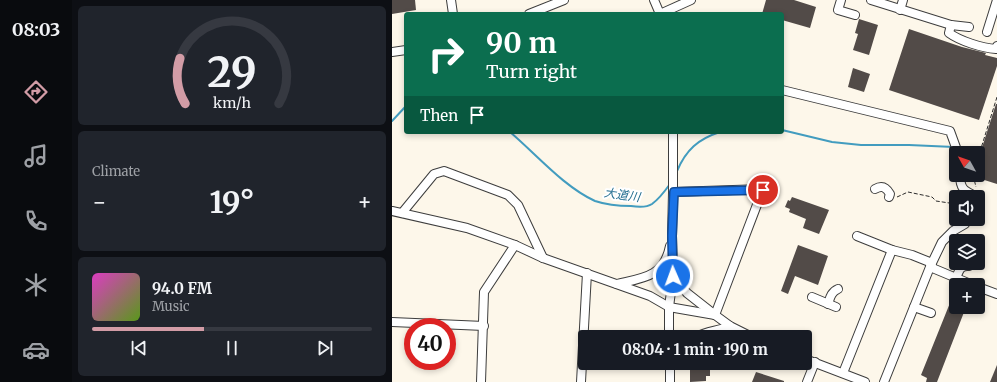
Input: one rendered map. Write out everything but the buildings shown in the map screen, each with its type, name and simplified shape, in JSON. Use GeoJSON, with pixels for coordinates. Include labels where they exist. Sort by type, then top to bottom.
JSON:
{"type":"FeatureCollection","features":[{"type":"Feature","properties":{"kind":"street"},"geometry":{"type":"LineString","coordinates":[[451,0],[453,12]]}},
{"type":"Feature","properties":{"kind":"street"},"geometry":{"type":"LineString","coordinates":[[534,12],[564,0]]}},
{"type":"Feature","properties":{"kind":"street"},"geometry":{"type":"LineString","coordinates":[[654,0],[659,12]]}},
{"type":"Feature","properties":{"kind":"street"},"geometry":{"type":"LineString","coordinates":[[664,12],[691,0]]}},
{"type":"Feature","properties":{"kind":"street"},"geometry":{"type":"LineString","coordinates":[[842,0],[838,10],[855,15]]}},
{"type":"Feature","properties":{"kind":"street"},"geometry":{"type":"LineString","coordinates":[[872,0],[951,25],[969,27]]}},
{"type":"Feature","properties":{"kind":"street"},"geometry":{"type":"LineString","coordinates":[[900,10],[903,0]]}},
{"type":"Feature","properties":{"kind":"street"},"geometry":{"type":"LineString","coordinates":[[987,32],[994,23],[997,0]]}},
{"type":"Feature","properties":{"kind":"street"},"geometry":{"type":"LineString","coordinates":[[951,25],[949,33],[956,38],[990,48],[996,49],[997,46]]}},
{"type":"Feature","properties":{"kind":"street"},"geometry":{"type":"LineString","coordinates":[[392,52],[404,50]]}},
{"type":"Feature","properties":{"kind":"street"},"geometry":{"type":"LineString","coordinates":[[784,90],[950,131],[955,146]]}},
{"type":"Feature","properties":{"kind":"street"},"geometry":{"type":"LineString","coordinates":[[669,330],[668,307],[673,276],[673,134]]}},
{"type":"Feature","properties":{"kind":"street"},"geometry":{"type":"LineString","coordinates":[[402,213],[434,174],[444,172],[508,195],[518,205],[543,258]]}},
{"type":"Feature","properties":{"kind":"street"},"geometry":{"type":"LineString","coordinates":[[875,189],[881,186],[884,187],[892,197]]}},
{"type":"Feature","properties":{"kind":"street"},"geometry":{"type":"LineString","coordinates":[[674,192],[763,190],[715,315]]}},
{"type":"Feature","properties":{"kind":"street"},"geometry":{"type":"LineString","coordinates":[[392,211],[467,228],[515,245],[543,258],[650,296],[668,307],[715,315]]}},
{"type":"Feature","properties":{"kind":"street"},"geometry":{"type":"LineString","coordinates":[[884,382],[931,265],[942,242],[962,226]]}},
{"type":"Feature","properties":{"kind":"street"},"geometry":{"type":"LineString","coordinates":[[616,284],[652,275],[659,269],[668,254],[672,236]]}},
{"type":"Feature","properties":{"kind":"street"},"geometry":{"type":"LineString","coordinates":[[857,236],[892,250],[912,255],[956,278],[960,270]]}},
{"type":"Feature","properties":{"kind":"street"},"geometry":{"type":"LineString","coordinates":[[481,382],[484,292],[515,245]]}},
{"type":"Feature","properties":{"kind":"street"},"geometry":{"type":"LineString","coordinates":[[843,373],[892,250]]}},
{"type":"Feature","properties":{"kind":"street"},"geometry":{"type":"LineString","coordinates":[[581,382],[587,273]]}},
{"type":"Feature","properties":{"kind":"street"},"geometry":{"type":"LineString","coordinates":[[673,276],[687,293],[730,326],[738,330]]}},
{"type":"Feature","properties":{"kind":"street"},"geometry":{"type":"LineString","coordinates":[[812,297],[832,305],[831,294],[834,290],[838,289]]}},
{"type":"Feature","properties":{"kind":"street"},"geometry":{"type":"LineString","coordinates":[[985,290],[997,294]]}},
{"type":"Feature","properties":{"kind":"street"},"geometry":{"type":"LineString","coordinates":[[914,307],[931,313]]}},
{"type":"Feature","properties":{"kind":"street"},"geometry":{"type":"LineString","coordinates":[[392,322],[484,326]]}},
{"type":"Feature","properties":{"kind":"street"},"geometry":{"type":"LineString","coordinates":[[720,330],[730,326]]}},
{"type":"Feature","properties":{"kind":"street"},"geometry":{"type":"LineString","coordinates":[[812,361],[865,382]]}},
{"type":"Feature","properties":{"kind":"street"},"geometry":{"type":"LineString","coordinates":[[807,382],[815,362]]}},
{"type":"Feature","properties":{"kind":"street"},"geometry":{"type":"LineString","coordinates":[[670,370],[670,382]]}},
{"type":"Feature","properties":{"kind":"path"},"geometry":{"type":"LineString","coordinates":[[982,146],[997,97]]}},
{"type":"Feature","properties":{"kind":"path"},"geometry":{"type":"LineString","coordinates":[[892,197],[908,192],[932,197],[936,201],[949,203]]}},
{"type":"Feature","properties":{"kind":"waterway","name":"大道川"},"geometry":{"type":"LineString","coordinates":[[392,121],[404,108]]}},
{"type":"Feature","properties":{"kind":"waterway","name":"大道川"},"geometry":{"type":"LineString","coordinates":[[784,130],[832,142],[861,145],[949,147]]}},
{"type":"Feature","properties":{"kind":"waterway","name":"大道川"},"geometry":{"type":"LineString","coordinates":[[512,134],[561,179],[595,201],[618,205],[639,207],[647,206],[657,200],[670,184]]}},
{"type":"Feature","properties":{"kind":"waterway","name":"大道川"},"geometry":{"type":"LineString","coordinates":[[677,171],[684,157],[694,146],[705,138],[715,134]]}},
{"type":"Feature","properties":{"kind":"route"},"geometry":{"type":"LineString","coordinates":[[673,276],[672,236],[674,192],[763,190]]}}]}
